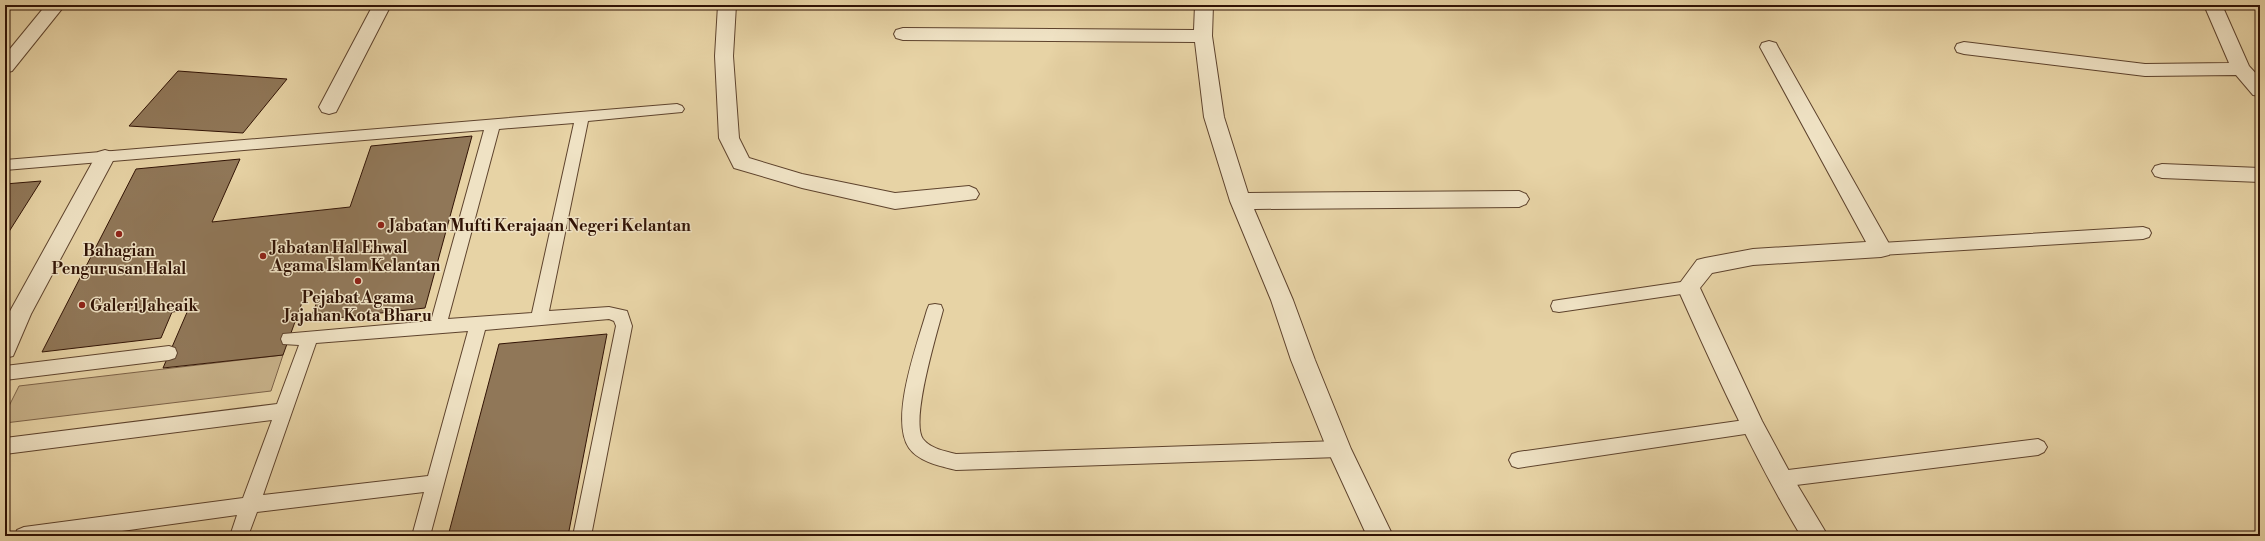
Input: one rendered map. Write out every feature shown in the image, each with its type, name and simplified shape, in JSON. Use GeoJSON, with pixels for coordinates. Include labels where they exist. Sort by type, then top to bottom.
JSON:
{"type":"FeatureCollection","features":[{"type":"Feature","properties":{"kind":"street"},"geometry":{"type":"LineString","coordinates":[[5,66],[56,5]]}},
{"type":"Feature","properties":{"kind":"street"},"geometry":{"type":"LineString","coordinates":[[329,107],[382,5]]}},
{"type":"Feature","properties":{"kind":"street"},"geometry":{"type":"LineString","coordinates":[[727,5],[724,56],[729,138],[741,163],[802,181],[895,200],[969,194]]}},
{"type":"Feature","properties":{"kind":"street"},"geometry":{"type":"LineString","coordinates":[[1204,5],[1203,36],[1214,117],[1240,201],[1282,300],[1303,360],[1339,449],[1380,536]]}},
{"type":"Feature","properties":{"kind":"street"},"geometry":{"type":"LineString","coordinates":[[2213,5],[2241,69],[2260,90]]}},
{"type":"Feature","properties":{"kind":"street"},"geometry":{"type":"LineString","coordinates":[[902,34],[1203,36]]}},
{"type":"Feature","properties":{"kind":"street"},"geometry":{"type":"LineString","coordinates":[[1769,47],[1881,249],[1753,257],[1705,266],[1688,287],[1752,426],[1780,479],[1815,536]]}},
{"type":"Feature","properties":{"kind":"street"},"geometry":{"type":"LineString","coordinates":[[1964,48],[2145,70],[2241,69]]}},
{"type":"Feature","properties":{"kind":"street"},"geometry":{"type":"LineString","coordinates":[[5,349],[9,327],[105,157]]}},
{"type":"Feature","properties":{"kind":"street"},"geometry":{"type":"LineString","coordinates":[[2162,171],[2260,175]]}},
{"type":"Feature","properties":{"kind":"street"},"geometry":{"type":"LineString","coordinates":[[1240,201],[1519,199]]}},
{"type":"Feature","properties":{"kind":"lane"},"geometry":{"type":"LineString","coordinates":[[5,165],[677,109]]}},
{"type":"Feature","properties":{"kind":"lane"},"geometry":{"type":"LineString","coordinates":[[539,319],[582,117]]}},
{"type":"Feature","properties":{"kind":"lane"},"geometry":{"type":"LineString","coordinates":[[438,327],[493,124]]}},
{"type":"Feature","properties":{"kind":"lane"},"geometry":{"type":"LineString","coordinates":[[1881,249],[2143,233]]}},
{"type":"Feature","properties":{"kind":"lane"},"geometry":{"type":"LineString","coordinates":[[1559,306],[1688,287]]}},
{"type":"Feature","properties":{"kind":"lane"},"geometry":{"type":"LineString","coordinates":[[935,310],[910,410],[910,428],[914,442],[934,457],[956,462],[1339,449]]}},
{"type":"Feature","properties":{"kind":"lane"},"geometry":{"type":"LineString","coordinates":[[289,339],[609,313],[621,316],[624,320],[582,536]]}},
{"type":"Feature","properties":{"kind":"lane"},"geometry":{"type":"LineString","coordinates":[[421,536],[478,324]]}},
{"type":"Feature","properties":{"kind":"lane"},"geometry":{"type":"LineString","coordinates":[[238,536],[310,337]]}},
{"type":"Feature","properties":{"kind":"lane"},"geometry":{"type":"LineString","coordinates":[[5,373],[169,353]]}},
{"type":"Feature","properties":{"kind":"lane"},"geometry":{"type":"LineString","coordinates":[[5,446],[283,411]]}},
{"type":"Feature","properties":{"kind":"lane"},"geometry":{"type":"LineString","coordinates":[[1518,460],[1752,426]]}},
{"type":"Feature","properties":{"kind":"lane"},"geometry":{"type":"LineString","coordinates":[[1780,479],[2038,447]]}},
{"type":"Feature","properties":{"kind":"lane"},"geometry":{"type":"LineString","coordinates":[[24,536],[250,505],[436,483]]}},
{"type":"Feature","properties":{"kind":"shaded area"},"geometry":{"type":"Polygon","coordinates":[[[283,355],[271,391],[5,423],[5,414],[19,386],[283,355]]]}},
{"type":"Feature","properties":{"kind":"building"},"geometry":{"type":"Polygon","coordinates":[[[178,71],[287,79],[243,133],[129,126],[178,71]]]}},
{"type":"Feature","properties":{"kind":"building"},"geometry":{"type":"Polygon","coordinates":[[[472,136],[425,308],[310,321],[319,296],[304,297],[283,355],[163,368],[188,310],[172,312],[161,338],[42,352],[136,169],[240,159],[212,222],[350,207],[371,146],[472,136]]]}},
{"type":"Feature","properties":{"kind":"building"},"geometry":{"type":"Polygon","coordinates":[[[41,181],[5,238],[5,184],[41,181]]]}},
{"type":"Feature","properties":{"kind":"building"},"geometry":{"type":"Polygon","coordinates":[[[607,334],[568,536],[448,536],[499,344],[607,334]]]}},
{"type":"Feature","properties":{"kind":"place","name":"Jabatan Mufti Kerajaan Negeri Kelantan"},"geometry":{"type":"Point","coordinates":[381,225]}},
{"type":"Feature","properties":{"kind":"place","name":"Bahagian Pengurusan Halal"},"geometry":{"type":"Point","coordinates":[119,234]}},
{"type":"Feature","properties":{"kind":"place","name":"Jabatan Hal Ehwal Agama Islam Kelantan"},"geometry":{"type":"Point","coordinates":[263,256]}},
{"type":"Feature","properties":{"kind":"place","name":"Pejabat Agama Jajahan Kota Bharu"},"geometry":{"type":"Point","coordinates":[358,281]}},
{"type":"Feature","properties":{"kind":"place","name":"Galeri Jaheaik"},"geometry":{"type":"Point","coordinates":[82,305]}}]}
